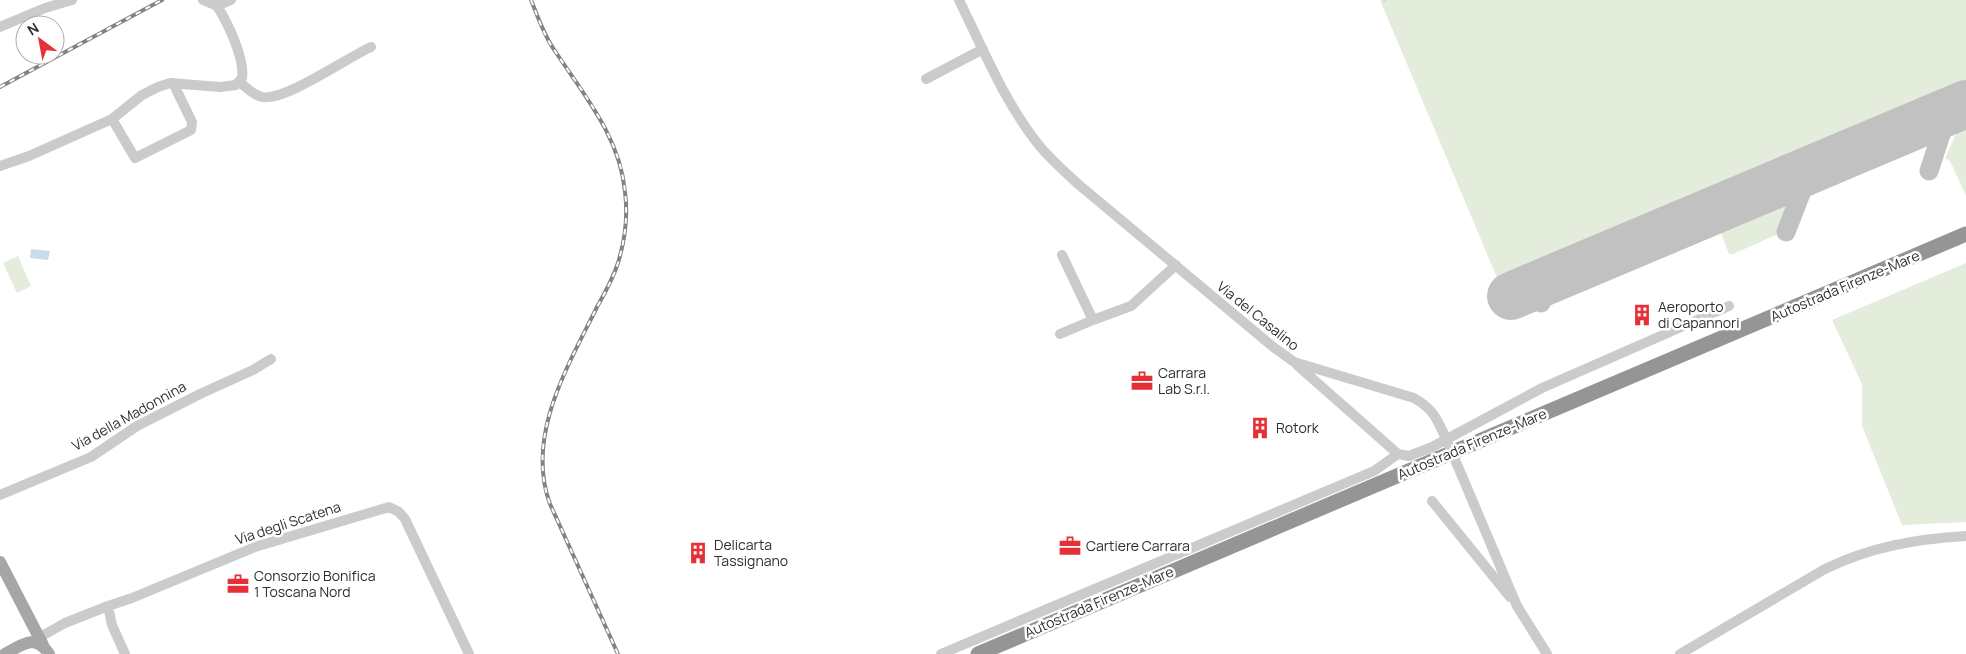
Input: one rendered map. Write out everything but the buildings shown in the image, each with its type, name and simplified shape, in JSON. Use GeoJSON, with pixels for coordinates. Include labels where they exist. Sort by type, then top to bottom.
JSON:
{"type":"FeatureCollection","features":[{"type":"Feature","properties":{"kind":"highway","name":"Autostrada Firenze-Mare"},"geometry":{"type":"LineString","coordinates":[[978,654],[1966,234]]}},
{"type":"Feature","properties":{"kind":"highway","name":"Autostrada Firenze-Mare"},"geometry":{"type":"LineString","coordinates":[[1001,654],[1966,245]]}},
{"type":"Feature","properties":{"kind":"main road"},"geometry":{"type":"LineString","coordinates":[[0,562],[39,639],[5,654]]}},
{"type":"Feature","properties":{"kind":"street"},"geometry":{"type":"LineString","coordinates":[[0,27],[45,8],[72,0]]}},
{"type":"Feature","properties":{"kind":"street"},"geometry":{"type":"LineString","coordinates":[[0,166],[29,156],[112,118],[158,87],[173,83],[220,87],[231,86],[240,82],[243,74],[242,65],[232,35],[218,6],[203,0]]}},
{"type":"Feature","properties":{"kind":"street"},"geometry":{"type":"LineString","coordinates":[[218,6],[231,0]]}},
{"type":"Feature","properties":{"kind":"street","name":"Via del Casalino"},"geometry":{"type":"LineString","coordinates":[[959,0],[1004,92],[1020,119],[1052,161],[1078,184],[1272,346],[1294,362],[1414,398],[1427,406],[1434,414],[1443,432],[1517,606],[1547,654]]}},
{"type":"Feature","properties":{"kind":"street"},"geometry":{"type":"LineString","coordinates":[[240,82],[253,93],[264,98],[277,95],[296,88],[371,47]]}},
{"type":"Feature","properties":{"kind":"street"},"geometry":{"type":"LineString","coordinates":[[926,79],[983,49]]}},
{"type":"Feature","properties":{"kind":"street"},"geometry":{"type":"LineString","coordinates":[[112,118],[135,158],[191,130],[192,122],[173,83]]}},
{"type":"Feature","properties":{"kind":"street"},"geometry":{"type":"LineString","coordinates":[[1062,255],[1093,320]]}},
{"type":"Feature","properties":{"kind":"street"},"geometry":{"type":"LineString","coordinates":[[1060,334],[1135,304],[1176,265]]}},
{"type":"Feature","properties":{"kind":"street"},"geometry":{"type":"LineString","coordinates":[[1294,362],[1398,454],[1409,456],[1432,447],[1538,390],[1729,306]]}},
{"type":"Feature","properties":{"kind":"street","name":"Via della Madonnina"},"geometry":{"type":"LineString","coordinates":[[0,495],[91,457],[137,426],[253,370],[271,359]]}},
{"type":"Feature","properties":{"kind":"street"},"geometry":{"type":"LineString","coordinates":[[941,654],[1374,471],[1398,454]]}},
{"type":"Feature","properties":{"kind":"street"},"geometry":{"type":"LineString","coordinates":[[1432,501],[1517,606]]}},
{"type":"Feature","properties":{"kind":"street","name":"Via degli Scatena"},"geometry":{"type":"LineString","coordinates":[[39,639],[54,628],[255,547],[389,507],[399,512],[405,519],[469,654]]}},
{"type":"Feature","properties":{"kind":"street"},"geometry":{"type":"LineString","coordinates":[[1680,654],[1846,558],[1924,539],[1966,536]]}},
{"type":"Feature","properties":{"kind":"street"},"geometry":{"type":"LineString","coordinates":[[108,606],[112,625],[125,654]]}},
{"type":"Feature","properties":{"kind":"street"},"geometry":{"type":"LineString","coordinates":[[39,639],[47,628],[54,628]]}},
{"type":"Feature","properties":{"kind":"green space"},"geometry":{"type":"Polygon","coordinates":[[[1380,0],[1966,0],[1966,89],[1501,287],[1380,0]]]}},
{"type":"Feature","properties":{"kind":"green space"},"geometry":{"type":"Polygon","coordinates":[[[1966,121],[1966,196],[1950,161],[1945,158],[1961,123],[1966,121]]]}},
{"type":"Feature","properties":{"kind":"green space"},"geometry":{"type":"Polygon","coordinates":[[[1788,190],[1793,190],[1795,194],[1776,235],[1729,254],[1716,221],[1788,190]]]}},
{"type":"Feature","properties":{"kind":"green space"},"geometry":{"type":"Polygon","coordinates":[[[18,256],[31,286],[17,293],[3,263],[18,256]]]}},
{"type":"Feature","properties":{"kind":"green space"},"geometry":{"type":"Polygon","coordinates":[[[1966,263],[1966,522],[1902,525],[1862,426],[1862,384],[1832,320],[1966,263]]]}},
{"type":"Feature","properties":{"kind":"water"},"geometry":{"type":"Polygon","coordinates":[[[31,249],[50,251],[48,260],[30,258],[31,249]]]}},
{"type":"Feature","properties":{"kind":"taxiway"},"geometry":{"type":"LineString","coordinates":[[1929,171],[1944,125],[1957,108]]}},
{"type":"Feature","properties":{"kind":"taxiway"},"geometry":{"type":"LineString","coordinates":[[1927,120],[1937,124],[1941,135]]}},
{"type":"Feature","properties":{"kind":"taxiway"},"geometry":{"type":"LineString","coordinates":[[1786,232],[1807,178],[1817,167]]}},
{"type":"Feature","properties":{"kind":"taxiway"},"geometry":{"type":"LineString","coordinates":[[1782,182],[1794,184],[1800,195]]}},
{"type":"Feature","properties":{"kind":"taxiway"},"geometry":{"type":"LineString","coordinates":[[1534,286],[1541,303]]}},
{"type":"Feature","properties":{"kind":"runway"},"geometry":{"type":"LineString","coordinates":[[1511,296],[1966,104]]}},
{"type":"Feature","properties":{"kind":"railway"},"geometry":{"type":"LineString","coordinates":[[0,87],[162,0]]}},
{"type":"Feature","properties":{"kind":"railway"},"geometry":{"type":"LineString","coordinates":[[531,0],[551,45],[589,100],[608,135],[622,172],[625,192],[625,228],[618,263],[609,285],[574,353],[553,402],[546,427],[543,453],[544,478],[550,504],[618,654]]}},
{"type":"Feature","properties":{"kind":"place","name":"Aeroporto di Capannori"},"geometry":{"type":"Point","coordinates":[1642,315]}},
{"type":"Feature","properties":{"kind":"place","name":"Carrara Lab S.r.l."},"geometry":{"type":"Point","coordinates":[1142,381]}},
{"type":"Feature","properties":{"kind":"place","name":"Rotork"},"geometry":{"type":"Point","coordinates":[1260,428]}},
{"type":"Feature","properties":{"kind":"place","name":"Cartiere Carrara"},"geometry":{"type":"Point","coordinates":[1070,546]}},
{"type":"Feature","properties":{"kind":"place","name":"Delicarta Tassignano"},"geometry":{"type":"Point","coordinates":[698,553]}},
{"type":"Feature","properties":{"kind":"place","name":"Consorzio Bonifica 1 Toscana Nord"},"geometry":{"type":"Point","coordinates":[238,584]}}]}
